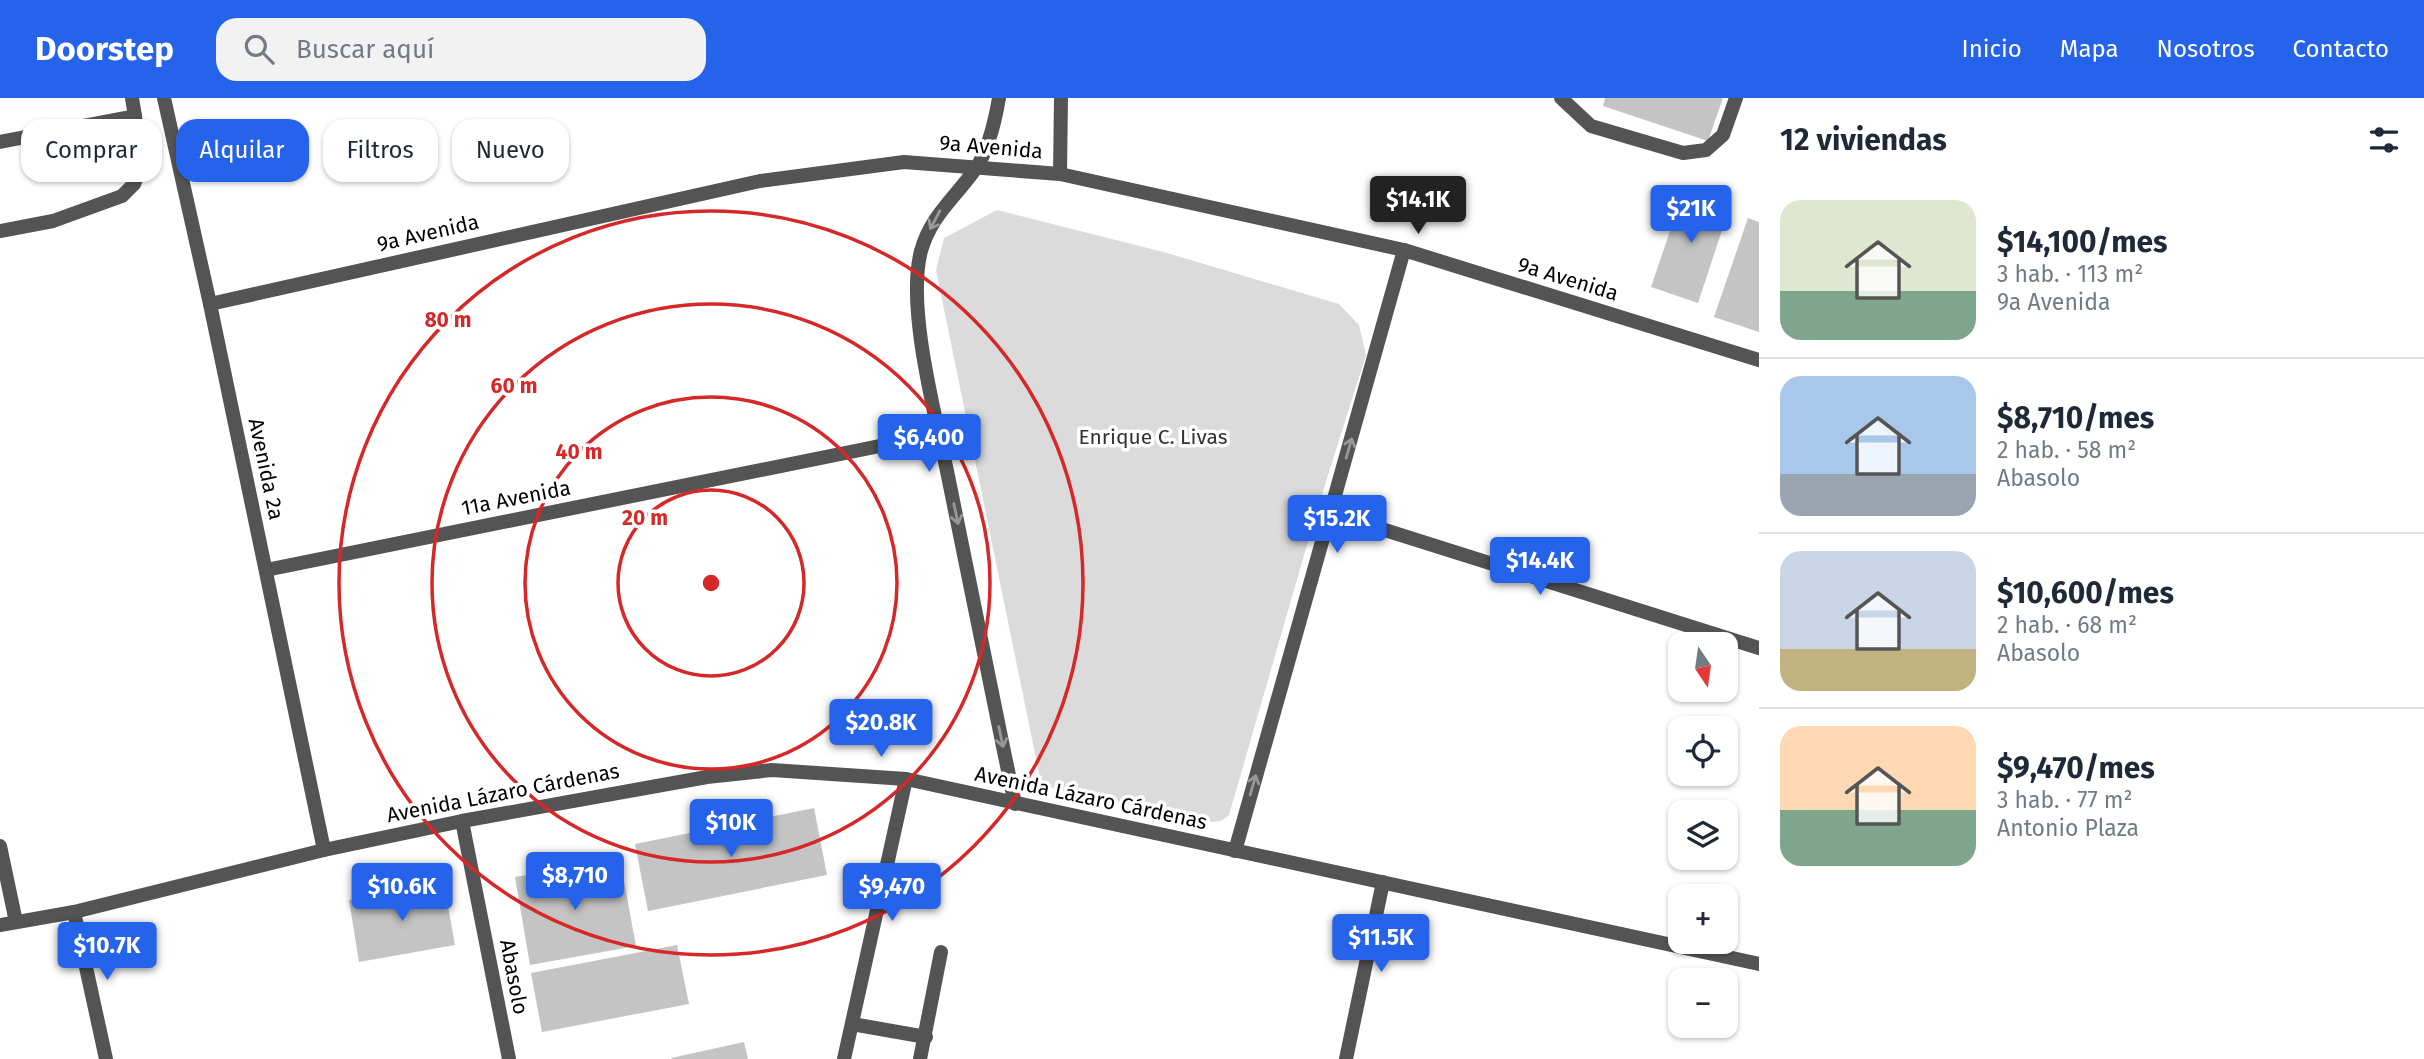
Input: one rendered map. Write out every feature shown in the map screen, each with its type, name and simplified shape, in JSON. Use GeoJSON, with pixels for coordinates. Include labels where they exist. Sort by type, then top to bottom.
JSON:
{"type":"FeatureCollection","features":[{"type":"Feature","properties":{"kind":"street"},"geometry":{"type":"LineString","coordinates":[[0,231],[53,221],[122,196],[134,184],[141,167],[132,98]]}},
{"type":"Feature","properties":{"kind":"street","name":"Avenida 2a"},"geometry":{"type":"LineString","coordinates":[[164,98],[210,304],[324,850]]}},
{"type":"Feature","properties":{"kind":"street"},"geometry":{"type":"LineString","coordinates":[[999,98],[995,120],[977,167],[936,215],[921,251],[916,290],[922,343],[939,434],[1015,804]]}},
{"type":"Feature","properties":{"kind":"street"},"geometry":{"type":"LineString","coordinates":[[1060,174],[1061,98]]}},
{"type":"Feature","properties":{"kind":"street"},"geometry":{"type":"LineString","coordinates":[[1561,98],[1591,126],[1684,153],[1706,150],[1723,135],[1736,98]]}},
{"type":"Feature","properties":{"kind":"street"},"geometry":{"type":"LineString","coordinates":[[0,142],[135,116]]}},
{"type":"Feature","properties":{"kind":"street","name":"9a Avenida"},"geometry":{"type":"LineString","coordinates":[[210,304],[760,181],[904,162],[1060,174],[1404,250],[1759,360]]}},
{"type":"Feature","properties":{"kind":"street"},"geometry":{"type":"LineString","coordinates":[[1235,851],[1404,250]]}},
{"type":"Feature","properties":{"kind":"street","name":"11a Avenida"},"geometry":{"type":"LineString","coordinates":[[266,570],[939,434]]}},
{"type":"Feature","properties":{"kind":"street"},"geometry":{"type":"LineString","coordinates":[[1331,513],[1759,648]]}},
{"type":"Feature","properties":{"kind":"street","name":"Avenida Lázaro Cárdenas"},"geometry":{"type":"LineString","coordinates":[[0,925],[74,912],[324,850],[462,821],[707,777],[772,770],[905,779],[1759,964]]}},
{"type":"Feature","properties":{"kind":"street"},"geometry":{"type":"LineString","coordinates":[[844,1059],[905,779]]}},
{"type":"Feature","properties":{"kind":"street","name":"Abasolo"},"geometry":{"type":"LineString","coordinates":[[462,821],[509,1059]]}},
{"type":"Feature","properties":{"kind":"street"},"geometry":{"type":"LineString","coordinates":[[0,846],[16,922]]}},
{"type":"Feature","properties":{"kind":"street"},"geometry":{"type":"LineString","coordinates":[[1346,1059],[1383,881]]}},
{"type":"Feature","properties":{"kind":"street"},"geometry":{"type":"LineString","coordinates":[[74,912],[106,1059]]}},
{"type":"Feature","properties":{"kind":"street"},"geometry":{"type":"LineString","coordinates":[[920,1059],[941,952]]}},
{"type":"Feature","properties":{"kind":"street"},"geometry":{"type":"LineString","coordinates":[[852,1024],[926,1037]]}},
{"type":"Feature","properties":{"kind":"green space","name":"Enrique C. Livas"},"geometry":{"type":"Polygon","coordinates":[[[997,210],[1167,253],[1339,304],[1359,325],[1366,355],[1318,507],[1229,815],[1221,821],[1212,822],[1052,788],[1040,778],[936,270],[944,238],[997,210]]]}},
{"type":"Feature","properties":{"kind":"building"},"geometry":{"type":"Polygon","coordinates":[[[1605,98],[1723,98],[1708,141],[1603,106],[1605,98]]]}},
{"type":"Feature","properties":{"kind":"building"},"geometry":{"type":"Polygon","coordinates":[[[1685,187],[1731,203],[1698,303],[1651,287],[1685,187]]]}},
{"type":"Feature","properties":{"kind":"building"},"geometry":{"type":"Polygon","coordinates":[[[1748,218],[1759,222],[1759,332],[1714,317],[1748,218]]]}},
{"type":"Feature","properties":{"kind":"building"},"geometry":{"type":"Polygon","coordinates":[[[814,808],[827,875],[648,911],[635,844],[814,808]]]}},
{"type":"Feature","properties":{"kind":"building"},"geometry":{"type":"Polygon","coordinates":[[[620,859],[636,946],[530,965],[515,877],[620,859]]]}},
{"type":"Feature","properties":{"kind":"building"},"geometry":{"type":"Polygon","coordinates":[[[444,884],[455,945],[359,962],[349,900],[444,884]]]}},
{"type":"Feature","properties":{"kind":"building"},"geometry":{"type":"Polygon","coordinates":[[[677,945],[689,1004],[542,1032],[531,973],[677,945]]]}},
{"type":"Feature","properties":{"kind":"building"},"geometry":{"type":"Polygon","coordinates":[[[744,1042],[748,1059],[671,1058],[744,1042]]]}}]}
